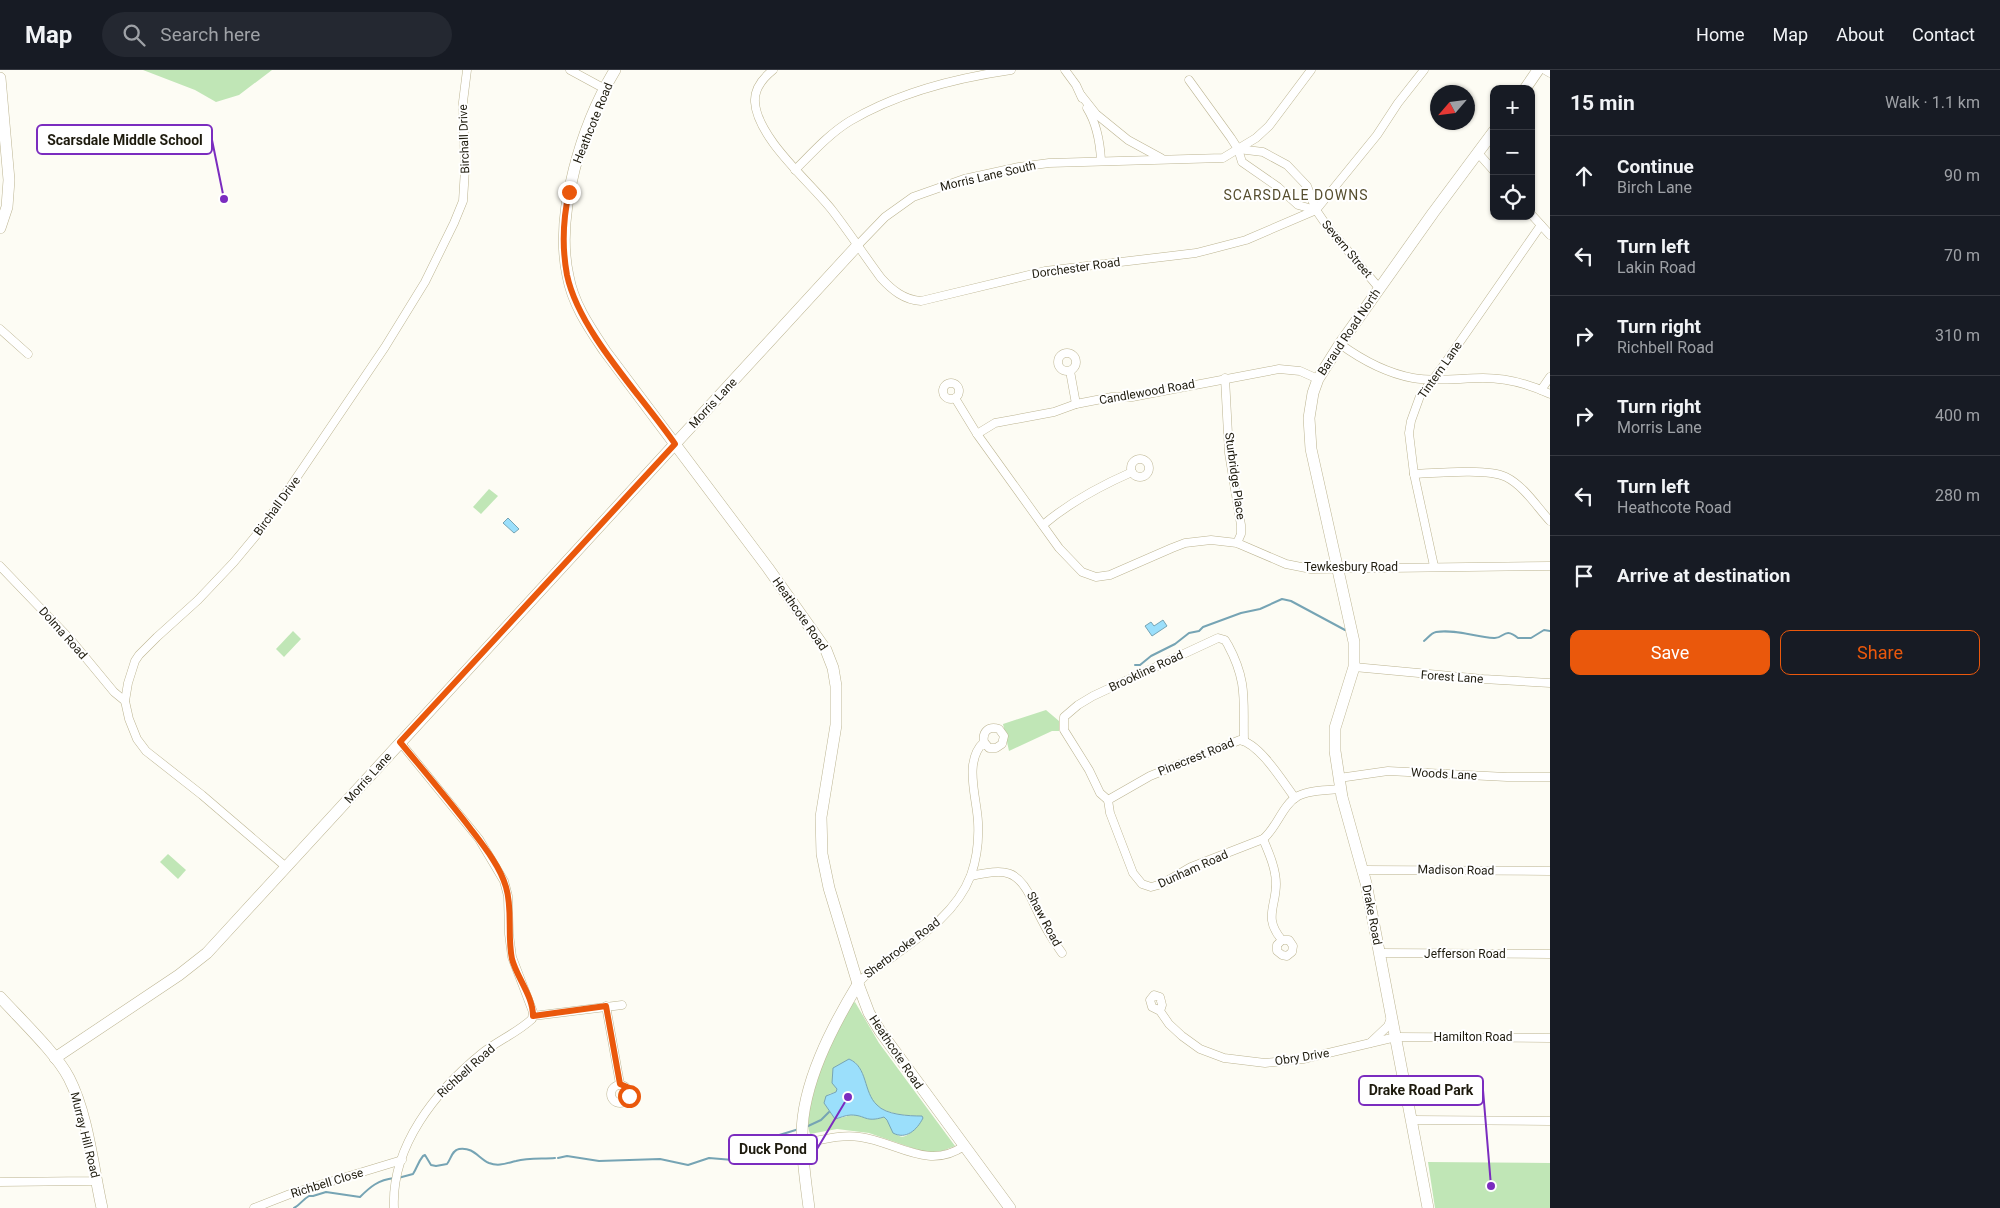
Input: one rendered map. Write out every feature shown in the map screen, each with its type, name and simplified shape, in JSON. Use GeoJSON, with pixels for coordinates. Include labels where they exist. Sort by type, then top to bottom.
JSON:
{"type":"FeatureCollection","features":[{"type":"Feature","properties":{"kind":"street","name":"Birchall Drive"},"geometry":{"type":"LineString","coordinates":[[286,867],[202,795],[146,751],[133,731],[125,701],[128,683],[135,660],[148,645],[228,570],[263,527],[385,348],[428,278],[463,200],[465,170],[462,108],[463,91],[468,70]]}},
{"type":"Feature","properties":{"kind":"street"},"geometry":{"type":"LineString","coordinates":[[570,70],[604,89]]}},
{"type":"Feature","properties":{"kind":"street","name":"Heathcote Road"},"geometry":{"type":"LineString","coordinates":[[615,70],[604,89],[576,164],[569,192],[564,234],[564,256],[576,301],[594,334],[826,650],[833,668],[836,686],[836,725],[821,817],[822,854],[829,888],[858,984],[869,1013],[880,1031],[1010,1208]]}},
{"type":"Feature","properties":{"kind":"street","name":"Dorchester Road"},"geometry":{"type":"LineString","coordinates":[[773,70],[762,80],[758,87],[755,102],[761,121],[769,135],[795,170],[832,209],[857,246],[890,288],[908,299],[921,301],[1045,271],[1196,253],[1246,240],[1316,210],[1377,135],[1398,103],[1424,70]]}},
{"type":"Feature","properties":{"kind":"street"},"geometry":{"type":"LineString","coordinates":[[795,170],[826,139],[850,121],[889,102],[953,81],[1011,70]]}},
{"type":"Feature","properties":{"kind":"street"},"geometry":{"type":"LineString","coordinates":[[1065,70],[1093,119],[1100,147],[1101,160]]}},
{"type":"Feature","properties":{"kind":"street","name":"Morris Lane South"},"geometry":{"type":"LineString","coordinates":[[776,335],[885,217],[913,197],[964,179],[1019,166],[1101,160],[1222,158],[1256,138],[1268,126],[1311,70]]}},
{"type":"Feature","properties":{"kind":"street"},"geometry":{"type":"LineString","coordinates":[[1528,85],[1538,70]]}},
{"type":"Feature","properties":{"kind":"street"},"geometry":{"type":"LineString","coordinates":[[1545,70],[1550,73]]}},
{"type":"Feature","properties":{"kind":"street"},"geometry":{"type":"LineString","coordinates":[[0,78],[2,126],[9,187],[7,207],[0,228]]}},
{"type":"Feature","properties":{"kind":"street","name":"Severn Street"},"geometry":{"type":"LineString","coordinates":[[1189,80],[1238,149],[1242,162],[1278,187],[1298,205],[1316,210]]}},
{"type":"Feature","properties":{"kind":"street"},"geometry":{"type":"LineString","coordinates":[[1081,96],[1096,114],[1128,140],[1165,160]]}},
{"type":"Feature","properties":{"kind":"street","name":"Baraud Road North"},"geometry":{"type":"LineString","coordinates":[[1350,625],[1311,449],[1309,418],[1313,393],[1318,379],[1340,344],[1490,136]]}},
{"type":"Feature","properties":{"kind":"street","name":"Severn Street"},"geometry":{"type":"LineString","coordinates":[[1238,149],[1263,152],[1287,165],[1307,186],[1316,210],[1379,288]]}},
{"type":"Feature","properties":{"kind":"street"},"geometry":{"type":"LineString","coordinates":[[1478,153],[1490,166]]}},
{"type":"Feature","properties":{"kind":"street"},"geometry":{"type":"LineString","coordinates":[[1535,218],[1550,235]]}},
{"type":"Feature","properties":{"kind":"street","name":"Tintern Lane"},"geometry":{"type":"LineString","coordinates":[[1434,566],[1409,443],[1411,421],[1420,396],[1541,225]]}},
{"type":"Feature","properties":{"kind":"street"},"geometry":{"type":"LineString","coordinates":[[0,329],[28,354]]}},
{"type":"Feature","properties":{"kind":"street","name":"Morris Lane"},"geometry":{"type":"LineString","coordinates":[[55,1058],[197,962],[776,335]]}},
{"type":"Feature","properties":{"kind":"street"},"geometry":{"type":"LineString","coordinates":[[1340,344],[1365,362],[1412,378],[1432,380],[1485,378],[1524,384],[1550,394]]}},
{"type":"Feature","properties":{"kind":"street","name":"Candlewood Road"},"geometry":{"type":"LineString","coordinates":[[977,434],[995,423],[1054,412],[1076,404],[1112,397],[1132,397],[1279,369],[1300,371],[1318,379]]}},
{"type":"Feature","properties":{"kind":"street"},"geometry":{"type":"LineString","coordinates":[[1070,371],[1076,404]]}},
{"type":"Feature","properties":{"kind":"street"},"geometry":{"type":"LineString","coordinates":[[1541,390],[1550,377]]}},
{"type":"Feature","properties":{"kind":"street","name":"Sturbridge Place"},"geometry":{"type":"LineString","coordinates":[[1225,378],[1230,453],[1241,525],[1241,534],[1237,543]]}},
{"type":"Feature","properties":{"kind":"street","name":"Tewkesbury Road"},"geometry":{"type":"LineString","coordinates":[[955,398],[977,434],[1075,567],[1082,572],[1096,577],[1118,572],[1185,543],[1212,540],[1237,543],[1295,567],[1311,569],[1550,566]]}},
{"type":"Feature","properties":{"kind":"street"},"geometry":{"type":"LineString","coordinates":[[1043,525],[1075,500],[1104,484],[1132,472]]}},
{"type":"Feature","properties":{"kind":"street"},"geometry":{"type":"LineString","coordinates":[[1414,474],[1487,472],[1501,475],[1518,485],[1550,521]]}},
{"type":"Feature","properties":{"kind":"street","name":"Dolma Road"},"geometry":{"type":"LineString","coordinates":[[0,566],[71,640],[114,692],[125,701]]}},
{"type":"Feature","properties":{"kind":"street","name":"Drake Road"},"geometry":{"type":"LineString","coordinates":[[1350,625],[1354,642],[1354,667],[1335,728],[1335,751],[1340,784],[1363,870],[1380,953],[1428,1208]]}},
{"type":"Feature","properties":{"kind":"street","name":"Brookline Road"},"geometry":{"type":"LineString","coordinates":[[1108,800],[1100,792],[1089,770],[1064,730],[1064,717],[1092,696],[1218,638],[1225,640],[1242,677],[1245,700],[1244,741]]}},
{"type":"Feature","properties":{"kind":"street","name":"Forest Lane"},"geometry":{"type":"LineString","coordinates":[[1354,667],[1444,676],[1550,682]]}},
{"type":"Feature","properties":{"kind":"street","name":"Pinecrest Road"},"geometry":{"type":"LineString","coordinates":[[1108,800],[1150,776],[1189,762],[1234,742],[1244,741],[1278,772],[1295,798]]}},
{"type":"Feature","properties":{"kind":"street"},"geometry":{"type":"LineString","coordinates":[[400,742],[479,839],[504,881],[508,896],[508,934],[512,957],[532,1006],[533,1016],[622,1005]]}},
{"type":"Feature","properties":{"kind":"street","name":"Sherbrooke Road"},"geometry":{"type":"LineString","coordinates":[[809,1208],[802,1134],[806,1105],[817,1065],[840,1014],[862,977],[880,966],[939,921],[950,910],[971,876],[978,836],[974,759],[979,747],[984,742]]}},
{"type":"Feature","properties":{"kind":"street","name":"Woods Lane"},"geometry":{"type":"LineString","coordinates":[[1340,784],[1388,771],[1507,777],[1550,777]]}},
{"type":"Feature","properties":{"kind":"street"},"geometry":{"type":"LineString","coordinates":[[1295,798],[1340,784]]}},
{"type":"Feature","properties":{"kind":"street","name":"Dunham Road"},"geometry":{"type":"LineString","coordinates":[[1108,800],[1110,813],[1127,852],[1133,873],[1142,884],[1151,887],[1162,884],[1191,867],[1263,839],[1270,834],[1295,798]]}},
{"type":"Feature","properties":{"kind":"street"},"geometry":{"type":"LineString","coordinates":[[1263,839],[1275,874],[1276,885],[1271,912],[1272,920],[1276,933],[1282,940]]}},
{"type":"Feature","properties":{"kind":"street","name":"Madison Road"},"geometry":{"type":"LineString","coordinates":[[1363,870],[1550,871]]}},
{"type":"Feature","properties":{"kind":"street","name":"Shaw Road"},"geometry":{"type":"LineString","coordinates":[[971,876],[1004,872],[1017,877],[1027,887],[1051,937],[1062,953]]}},
{"type":"Feature","properties":{"kind":"street","name":"Jefferson Road"},"geometry":{"type":"LineString","coordinates":[[1380,953],[1550,954]]}},
{"type":"Feature","properties":{"kind":"street","name":"Murray Hill Road"},"geometry":{"type":"LineString","coordinates":[[0,997],[55,1058],[69,1078],[77,1096],[102,1208]]}},
{"type":"Feature","properties":{"kind":"street"},"geometry":{"type":"LineString","coordinates":[[606,1006],[620,1084]]}},
{"type":"Feature","properties":{"kind":"street","name":"Obry Drive"},"geometry":{"type":"LineString","coordinates":[[1160,1011],[1169,1024],[1200,1049],[1211,1054],[1239,1060],[1274,1063],[1304,1059],[1396,1037]]}},
{"type":"Feature","properties":{"kind":"street","name":"Obry Drive"},"geometry":{"type":"LineString","coordinates":[[1370,1043],[1388,1026],[1392,1015]]}},
{"type":"Feature","properties":{"kind":"street","name":"Richbell Road"},"geometry":{"type":"LineString","coordinates":[[394,1208],[395,1179],[414,1130],[428,1107],[438,1095],[482,1054],[528,1023],[533,1016]]}},
{"type":"Feature","properties":{"kind":"street","name":"Hamilton Road"},"geometry":{"type":"LineString","coordinates":[[1396,1037],[1550,1038]]}},
{"type":"Feature","properties":{"kind":"street"},"geometry":{"type":"LineString","coordinates":[[1412,1120],[1550,1121]]}},
{"type":"Feature","properties":{"kind":"street"},"geometry":{"type":"LineString","coordinates":[[802,1134],[830,1138],[860,1137],[932,1157],[951,1153],[964,1146]]}},
{"type":"Feature","properties":{"kind":"street","name":"Richbell Close"},"geometry":{"type":"LineString","coordinates":[[254,1208],[299,1191],[402,1160]]}},
{"type":"Feature","properties":{"kind":"street"},"geometry":{"type":"LineString","coordinates":[[0,1182],[91,1181],[96,1178]]}},
{"type":"Feature","properties":{"kind":"green space"},"geometry":{"type":"Polygon","coordinates":[[[143,70],[272,70],[239,95],[216,102],[195,90],[143,70]]]}},
{"type":"Feature","properties":{"kind":"green space"},"geometry":{"type":"Polygon","coordinates":[[[489,489],[498,496],[481,514],[473,507],[489,489]]]}},
{"type":"Feature","properties":{"kind":"green space"},"geometry":{"type":"Polygon","coordinates":[[[293,631],[301,639],[284,657],[276,649],[293,631]]]}},
{"type":"Feature","properties":{"kind":"green space"},"geometry":{"type":"Polygon","coordinates":[[[1046,710],[1059,721],[1059,731],[1052,731],[1009,751],[1003,724],[1046,710]]]}},
{"type":"Feature","properties":{"kind":"green space"},"geometry":{"type":"Polygon","coordinates":[[[168,854],[186,870],[178,879],[160,862],[168,854]]]}},
{"type":"Feature","properties":{"kind":"green space"},"geometry":{"type":"Polygon","coordinates":[[[855,1002],[879,1043],[955,1146],[937,1153],[927,1153],[869,1133],[837,1129],[810,1134],[808,1121],[814,1088],[829,1050],[851,1004],[855,1002]],[[849,1059],[834,1084],[837,1089],[836,1092],[829,1094],[824,1103],[835,1119],[850,1115],[871,1119],[884,1117],[901,1137],[910,1133],[919,1123],[922,1116],[904,1115],[876,1105],[855,1063],[849,1059]]]}},
{"type":"Feature","properties":{"kind":"green space"},"geometry":{"type":"Polygon","coordinates":[[[1428,1162],[1550,1163],[1550,1208],[1435,1208],[1428,1162]]]}},
{"type":"Feature","properties":{"kind":"water"},"geometry":{"type":"Polygon","coordinates":[[[508,518],[519,529],[514,533],[503,523],[508,518]]]}},
{"type":"Feature","properties":{"kind":"water"},"geometry":{"type":"Polygon","coordinates":[[[1163,620],[1167,626],[1152,636],[1145,626],[1151,622],[1154,626],[1163,620]]]}},
{"type":"Feature","properties":{"kind":"water"},"geometry":{"type":"Polygon","coordinates":[[[849,1059],[855,1063],[863,1074],[869,1093],[877,1105],[886,1111],[898,1114],[922,1116],[923,1118],[918,1126],[911,1133],[898,1135],[893,1133],[884,1117],[869,1119],[847,1115],[835,1119],[824,1103],[826,1096],[836,1092],[837,1089],[832,1083],[833,1068],[849,1059]]]}},
{"type":"Feature","properties":{"kind":"waterway"},"geometry":{"type":"LineString","coordinates":[[1135,665],[1140,665],[1151,656],[1175,644],[1189,633],[1199,631],[1203,627],[1241,613],[1260,609],[1282,599],[1291,601],[1345,630]]}},
{"type":"Feature","properties":{"kind":"waterway"},"geometry":{"type":"LineString","coordinates":[[1424,641],[1431,634],[1443,631],[1494,638],[1507,633],[1518,638],[1531,638],[1544,630],[1550,631]]}},
{"type":"Feature","properties":{"kind":"waterway"},"geometry":{"type":"LineString","coordinates":[[806,1127],[821,1120],[829,1112]]}},
{"type":"Feature","properties":{"kind":"waterway"},"geometry":{"type":"LineString","coordinates":[[558,1158],[567,1156],[599,1161],[660,1159],[688,1165],[709,1158],[745,1161],[754,1157],[759,1149],[770,1146],[776,1136],[799,1129]]}},
{"type":"Feature","properties":{"kind":"waterway"},"geometry":{"type":"LineString","coordinates":[[398,1178],[413,1174],[421,1158],[425,1155],[431,1165],[436,1166],[447,1164],[453,1153],[459,1149],[476,1153],[485,1161],[496,1165],[525,1159],[555,1158]]}},
{"type":"Feature","properties":{"kind":"waterway"},"geometry":{"type":"LineString","coordinates":[[294,1208],[309,1196],[326,1192],[360,1197],[375,1184],[394,1178]]}},
{"type":"Feature","properties":{"kind":"place","name":"Scarsdale Middle School"},"geometry":{"type":"Point","coordinates":[224,199]}},
{"type":"Feature","properties":{"kind":"place","name":"Duck Pond"},"geometry":{"type":"Point","coordinates":[848,1097]}},
{"type":"Feature","properties":{"kind":"place","name":"Drake Road Park"},"geometry":{"type":"Point","coordinates":[1491,1186]}},
{"type":"Feature","properties":{"kind":"district","name":"SCARSDALE DOWNS"},"geometry":{"type":"Point","coordinates":[1296,195]}},
{"type":"Feature","properties":{"kind":"route"},"geometry":{"type":"LineString","coordinates":[[569,192],[566,208],[564,256],[576,301],[605,350],[675,444],[400,742],[479,839],[500,872],[508,896],[508,934],[512,957],[532,1006],[533,1016],[606,1006],[620,1084],[627,1087],[630,1093],[629,1096]]}}]}
